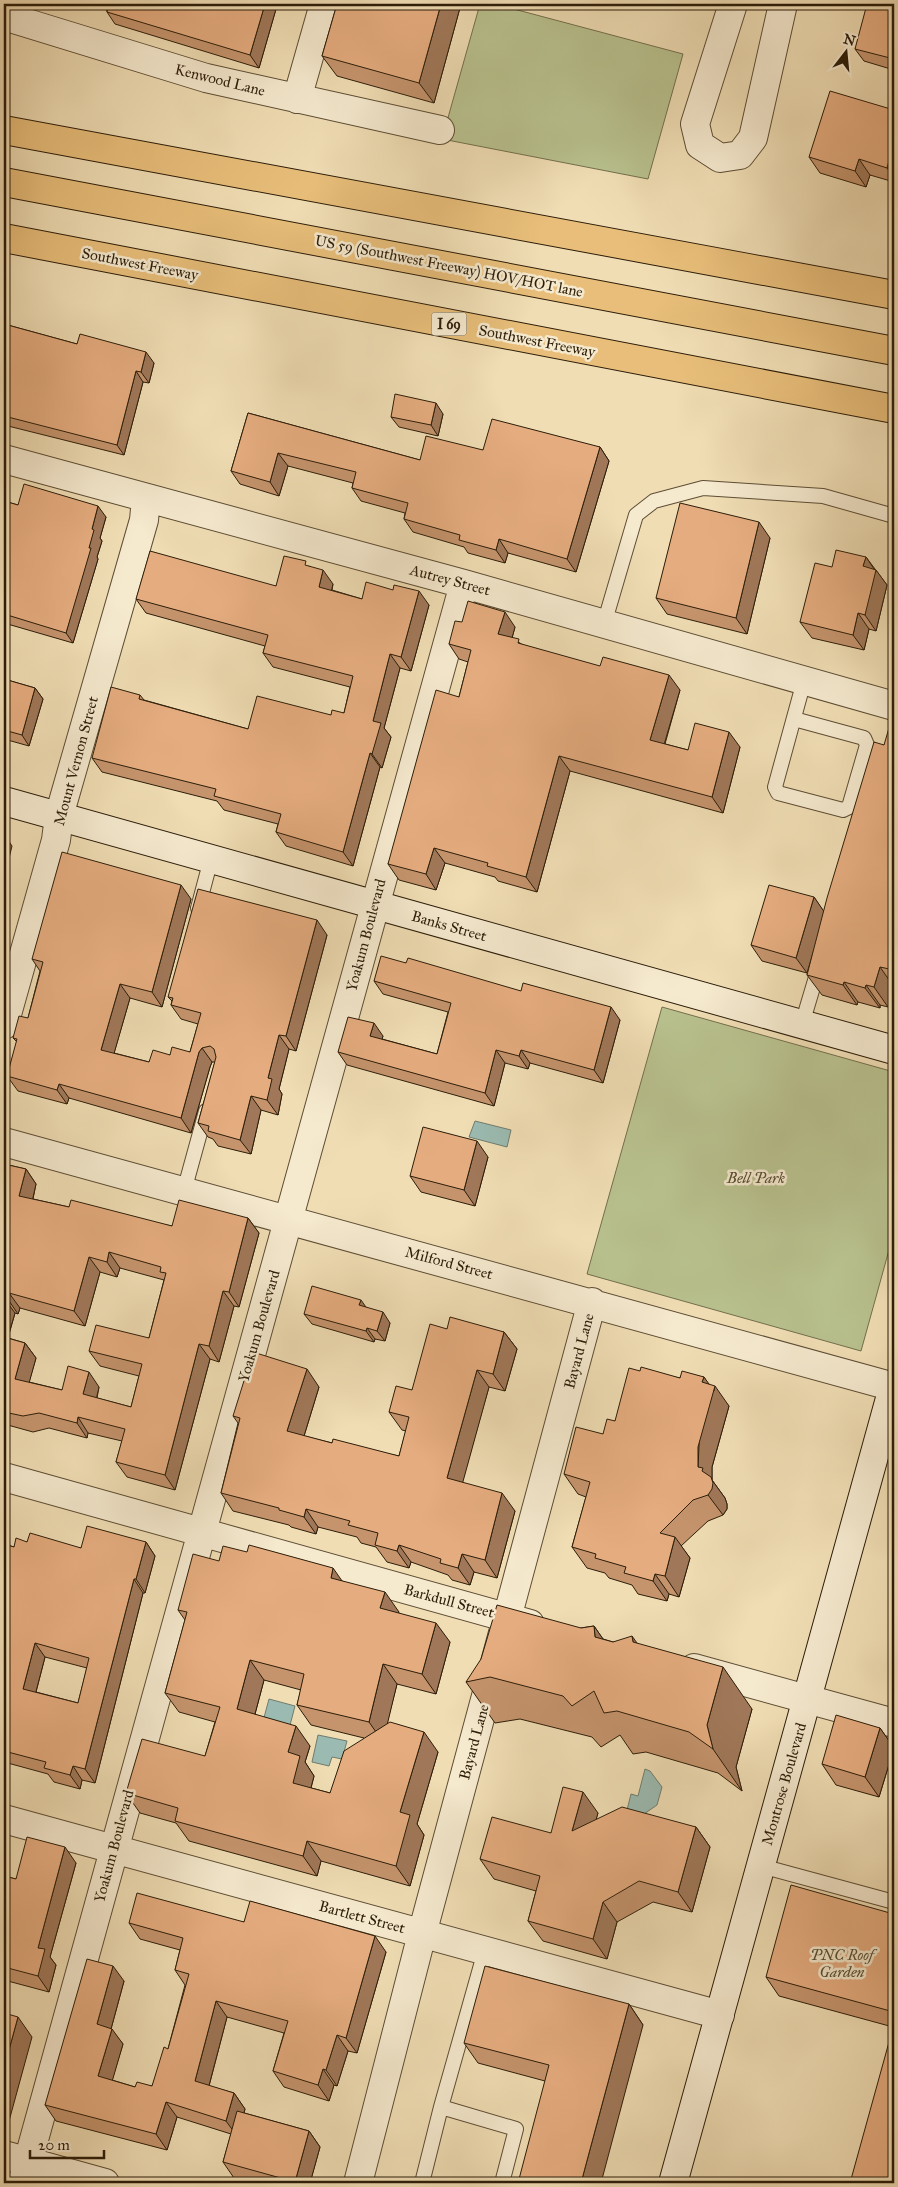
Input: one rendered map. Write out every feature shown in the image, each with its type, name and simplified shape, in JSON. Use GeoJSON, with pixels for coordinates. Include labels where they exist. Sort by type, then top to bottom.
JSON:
{"type":"FeatureCollection","features":[{"type":"Feature","properties":{"kind":"highway"},"geometry":{"type":"LineString","coordinates":[[4,130],[894,295]]}},
{"type":"Feature","properties":{"kind":"highway","name":"US 59 (Southwest Freeway) HOV/HOT lane"},"geometry":{"type":"LineString","coordinates":[[4,182],[894,351]]}},
{"type":"Feature","properties":{"kind":"highway","name":"Southwest Freeway"},"geometry":{"type":"LineString","coordinates":[[4,238],[894,409]]}},
{"type":"Feature","properties":{"kind":"street"},"geometry":{"type":"LineString","coordinates":[[297,99],[324,4]]}},
{"type":"Feature","properties":{"kind":"street"},"geometry":{"type":"LineString","coordinates":[[733,4],[695,124],[700,145],[720,158],[740,155],[753,138],[783,4]]}},
{"type":"Feature","properties":{"kind":"street","name":"Kenwood Lane"},"geometry":{"type":"LineString","coordinates":[[4,16],[206,78],[440,130]]}},
{"type":"Feature","properties":{"kind":"street","name":"Autrey Street"},"geometry":{"type":"LineString","coordinates":[[4,459],[464,584],[894,706]]}},
{"type":"Feature","properties":{"kind":"street","name":"Mount Vernon Street"},"geometry":{"type":"LineString","coordinates":[[4,1024],[56,840],[59,816],[144,520],[146,498]]}},
{"type":"Feature","properties":{"kind":"street","name":"Yoakum Boulevard"},"geometry":{"type":"LineString","coordinates":[[18,2167],[113,1849],[464,584]]}},
{"type":"Feature","properties":{"kind":"street","name":"Banks Street"},"geometry":{"type":"LineString","coordinates":[[4,801],[894,1050]]}},
{"type":"Feature","properties":{"kind":"street","name":"Milford Street"},"geometry":{"type":"LineString","coordinates":[[4,1142],[894,1386]]}},
{"type":"Feature","properties":{"kind":"street","name":"Bayard Lane"},"geometry":{"type":"LineString","coordinates":[[358,2183],[422,1934],[592,1302]]}},
{"type":"Feature","properties":{"kind":"street","name":"Montrose Boulevard"},"geometry":{"type":"LineString","coordinates":[[673,2183],[894,1386]]}},
{"type":"Feature","properties":{"kind":"street","name":"Barkdull Street"},"geometry":{"type":"LineString","coordinates":[[4,1477],[555,1630]]}},
{"type":"Feature","properties":{"kind":"street"},"geometry":{"type":"LineString","coordinates":[[669,1661],[894,1723]]}},
{"type":"Feature","properties":{"kind":"street","name":"Bartlett Street"},"geometry":{"type":"LineString","coordinates":[[4,1819],[720,2015]]}},
{"type":"Feature","properties":{"kind":"street"},"geometry":{"type":"LineString","coordinates":[[18,2167],[105,2183]]}},
{"type":"Feature","properties":{"kind":"lane"},"geometry":{"type":"LineString","coordinates":[[604,624],[636,515],[654,501],[703,488],[823,496],[894,516]]}},
{"type":"Feature","properties":{"kind":"lane"},"geometry":{"type":"LineString","coordinates":[[794,719],[864,738],[867,745],[849,807],[843,810],[778,793],[775,787],[804,681]]}},
{"type":"Feature","properties":{"kind":"lane"},"geometry":{"type":"LineString","coordinates":[[194,924],[211,859]]}},
{"type":"Feature","properties":{"kind":"lane"},"geometry":{"type":"LineString","coordinates":[[802,1024],[823,952]]}},
{"type":"Feature","properties":{"kind":"lane"},"geometry":{"type":"LineString","coordinates":[[184,1191],[210,1097]]}},
{"type":"Feature","properties":{"kind":"lane"},"geometry":{"type":"LineString","coordinates":[[761,1866],[894,1902]]}},
{"type":"Feature","properties":{"kind":"lane"},"geometry":{"type":"LineString","coordinates":[[422,2183],[484,1951]]}},
{"type":"Feature","properties":{"kind":"lane"},"geometry":{"type":"LineString","coordinates":[[441,2107],[516,2129],[502,2183]]}},
{"type":"Feature","properties":{"kind":"green space"},"geometry":{"type":"Polygon","coordinates":[[[480,4],[495,4],[683,54],[648,179],[442,139],[480,4]]]}},
{"type":"Feature","properties":{"kind":"green space","name":"Bell Park"},"geometry":{"type":"Polygon","coordinates":[[[662,1007],[894,1072],[894,1232],[861,1351],[587,1274],[662,1007]]]}},
{"type":"Feature","properties":{"kind":"water"},"geometry":{"type":"Polygon","coordinates":[[[475,1121],[511,1130],[507,1147],[469,1137],[475,1121]]]}},
{"type":"Feature","properties":{"kind":"water"},"geometry":{"type":"Polygon","coordinates":[[[269,1699],[295,1706],[288,1733],[262,1725],[269,1699]]]}},
{"type":"Feature","properties":{"kind":"water"},"geometry":{"type":"Polygon","coordinates":[[[318,1735],[347,1741],[342,1759],[332,1757],[329,1766],[312,1762],[318,1735]]]}},
{"type":"Feature","properties":{"kind":"water"},"geometry":{"type":"Polygon","coordinates":[[[645,1769],[650,1771],[662,1787],[657,1805],[644,1814],[627,1810],[631,1794],[638,1796],[645,1769]]]}},
{"type":"Feature","properties":{"kind":"building"},"geometry":{"type":"Polygon","coordinates":[[[109,4],[265,4],[250,55],[107,12],[109,4]]]}},
{"type":"Feature","properties":{"kind":"building"},"geometry":{"type":"Polygon","coordinates":[[[337,4],[441,4],[419,83],[322,56],[337,4]]]}},
{"type":"Feature","properties":{"kind":"building"},"geometry":{"type":"Polygon","coordinates":[[[867,4],[894,4],[894,59],[855,49],[867,4]]]}},
{"type":"Feature","properties":{"kind":"building"},"geometry":{"type":"Polygon","coordinates":[[[830,91],[894,110],[894,143],[887,168],[859,159],[855,171],[809,157],[830,91]]]}},
{"type":"Feature","properties":{"kind":"building"},"geometry":{"type":"Polygon","coordinates":[[[4,324],[77,344],[80,334],[146,352],[141,372],[136,371],[117,445],[4,416],[4,324]]]}},
{"type":"Feature","properties":{"kind":"building"},"geometry":{"type":"Polygon","coordinates":[[[395,394],[436,403],[431,425],[391,417],[395,394]]]}},
{"type":"Feature","properties":{"kind":"building"},"geometry":{"type":"Polygon","coordinates":[[[248,413],[420,460],[426,436],[483,450],[492,419],[600,447],[567,559],[499,539],[496,550],[459,540],[460,535],[404,519],[408,503],[352,488],[356,472],[278,453],[270,482],[231,471],[248,413]]]}},
{"type":"Feature","properties":{"kind":"building"},"geometry":{"type":"Polygon","coordinates":[[[24,484],[98,506],[92,529],[94,530],[89,548],[91,548],[66,633],[4,614],[4,501],[18,505],[24,484]]]}},
{"type":"Feature","properties":{"kind":"building"},"geometry":{"type":"Polygon","coordinates":[[[680,503],[759,522],[736,618],[656,598],[680,503]]]}},
{"type":"Feature","properties":{"kind":"building"},"geometry":{"type":"Polygon","coordinates":[[[836,550],[866,557],[863,566],[876,570],[865,615],[858,613],[853,635],[800,622],[815,563],[832,567],[836,550]]]}},
{"type":"Feature","properties":{"kind":"building"},"geometry":{"type":"Polygon","coordinates":[[[150,551],[276,586],[284,556],[306,561],[305,565],[323,570],[319,587],[362,599],[366,582],[393,590],[394,585],[419,591],[401,657],[390,654],[373,721],[381,723],[372,754],[370,753],[343,852],[276,832],[281,814],[214,796],[216,789],[92,758],[111,687],[140,695],[139,699],[248,729],[257,696],[331,715],[332,710],[344,713],[353,676],[263,653],[268,635],[136,599],[150,551]]]}},
{"type":"Feature","properties":{"kind":"building"},"geometry":{"type":"Polygon","coordinates":[[[468,601],[505,612],[498,634],[519,639],[518,643],[600,666],[603,657],[669,675],[650,740],[688,750],[695,723],[729,732],[712,797],[559,756],[526,877],[487,866],[488,863],[434,848],[426,874],[388,864],[436,690],[459,697],[471,650],[449,644],[455,621],[462,622],[468,601]]]}},
{"type":"Feature","properties":{"kind":"building"},"geometry":{"type":"Polygon","coordinates":[[[4,679],[35,688],[22,735],[4,730],[4,679]]]}},
{"type":"Feature","properties":{"kind":"building"},"geometry":{"type":"Polygon","coordinates":[[[889,728],[894,729],[894,970],[880,967],[874,987],[866,985],[865,988],[844,982],[843,985],[807,975],[827,898],[874,742],[884,745],[889,728]]]}},
{"type":"Feature","properties":{"kind":"building"},"geometry":{"type":"Polygon","coordinates":[[[62,852],[181,885],[152,992],[120,984],[101,1050],[149,1062],[153,1050],[170,1055],[172,1047],[190,1052],[201,1013],[171,1005],[173,998],[168,997],[198,889],[317,920],[286,1036],[279,1035],[268,1078],[272,1079],[267,1100],[251,1096],[240,1140],[208,1131],[209,1126],[198,1123],[216,1057],[214,1049],[210,1046],[202,1048],[199,1052],[181,1118],[59,1084],[57,1090],[7,1076],[17,1039],[13,1038],[19,1016],[28,1018],[43,962],[32,959],[62,852]]]}},
{"type":"Feature","properties":{"kind":"building"},"geometry":{"type":"Polygon","coordinates":[[[769,885],[814,897],[796,958],[751,945],[769,885]]]}},
{"type":"Feature","properties":{"kind":"building"},"geometry":{"type":"Polygon","coordinates":[[[381,956],[406,963],[408,958],[521,991],[523,983],[611,1007],[594,1070],[521,1050],[519,1056],[496,1050],[485,1093],[338,1052],[348,1017],[374,1023],[370,1036],[437,1054],[451,1003],[374,981],[381,956]]]}},
{"type":"Feature","properties":{"kind":"building"},"geometry":{"type":"Polygon","coordinates":[[[423,1127],[477,1141],[464,1190],[410,1176],[423,1127]]]}},
{"type":"Feature","properties":{"kind":"building"},"geometry":{"type":"Polygon","coordinates":[[[4,1164],[26,1169],[19,1196],[69,1207],[71,1200],[172,1226],[179,1200],[248,1218],[229,1292],[223,1291],[209,1346],[199,1344],[165,1475],[116,1462],[125,1429],[78,1417],[77,1423],[39,1413],[23,1416],[4,1412],[4,1337],[25,1343],[15,1379],[62,1390],[68,1366],[89,1372],[83,1394],[131,1407],[142,1364],[89,1351],[96,1325],[149,1338],[166,1273],[160,1272],[161,1267],[109,1252],[107,1262],[89,1257],[74,1311],[9,1293],[7,1298],[4,1298],[4,1164]]]}},
{"type":"Feature","properties":{"kind":"building"},"geometry":{"type":"Polygon","coordinates":[[[312,1286],[361,1300],[359,1305],[383,1312],[377,1331],[367,1328],[366,1331],[304,1314],[312,1286]]]}},
{"type":"Feature","properties":{"kind":"building"},"geometry":{"type":"Polygon","coordinates":[[[450,1317],[504,1332],[493,1374],[477,1370],[447,1478],[502,1493],[485,1560],[462,1554],[458,1568],[440,1563],[441,1559],[399,1545],[397,1551],[375,1545],[378,1533],[348,1525],[350,1521],[306,1509],[304,1517],[279,1510],[279,1508],[221,1493],[240,1418],[233,1416],[253,1352],[307,1369],[287,1431],[332,1443],[333,1439],[399,1456],[409,1417],[389,1412],[396,1386],[412,1390],[430,1324],[447,1329],[450,1317]]]}},
{"type":"Feature","properties":{"kind":"building"},"geometry":{"type":"Polygon","coordinates":[[[641,1367],[680,1378],[682,1371],[704,1377],[702,1382],[715,1386],[698,1447],[698,1467],[703,1468],[702,1471],[711,1477],[712,1489],[708,1495],[693,1500],[660,1533],[675,1537],[665,1576],[655,1574],[653,1581],[624,1573],[626,1567],[595,1558],[596,1554],[572,1547],[590,1482],[564,1474],[576,1427],[603,1434],[607,1419],[615,1421],[629,1368],[640,1371],[641,1367]]]}},
{"type":"Feature","properties":{"kind":"building"},"geometry":{"type":"Polygon","coordinates":[[[87,1526],[146,1542],[136,1579],[134,1579],[85,1769],[73,1766],[70,1775],[44,1768],[46,1762],[4,1751],[4,1544],[14,1547],[16,1538],[27,1542],[30,1533],[81,1548],[87,1526]],[[35,1643],[23,1689],[78,1703],[89,1658],[35,1643]]]}},
{"type":"Feature","properties":{"kind":"building"},"geometry":{"type":"Polygon","coordinates":[[[249,1545],[333,1568],[331,1578],[385,1592],[380,1608],[436,1623],[422,1674],[383,1664],[369,1722],[297,1705],[304,1674],[250,1660],[237,1709],[296,1726],[288,1752],[300,1756],[293,1783],[330,1793],[344,1751],[390,1722],[424,1732],[400,1812],[410,1815],[396,1866],[307,1841],[303,1856],[175,1821],[178,1808],[126,1793],[142,1739],[205,1756],[220,1707],[165,1693],[187,1612],[178,1610],[193,1554],[219,1561],[223,1546],[247,1552],[249,1545]]]}},
{"type":"Feature","properties":{"kind":"building"},"geometry":{"type":"Polygon","coordinates":[[[497,1605],[581,1628],[594,1626],[595,1637],[613,1642],[632,1636],[633,1642],[723,1667],[707,1725],[713,1749],[689,1732],[617,1711],[604,1713],[594,1691],[572,1706],[563,1696],[490,1677],[466,1682],[481,1659],[497,1605]]]}},
{"type":"Feature","properties":{"kind":"building"},"geometry":{"type":"Polygon","coordinates":[[[836,1715],[880,1728],[865,1777],[822,1764],[836,1715]]]}},
{"type":"Feature","properties":{"kind":"building"},"geometry":{"type":"Polygon","coordinates":[[[563,1787],[583,1792],[572,1831],[622,1807],[696,1827],[678,1892],[639,1881],[603,1902],[593,1939],[528,1921],[540,1876],[480,1859],[492,1817],[551,1833],[563,1787]]]}},
{"type":"Feature","properties":{"kind":"building"},"geometry":{"type":"Polygon","coordinates":[[[27,1837],[65,1847],[38,1948],[45,1949],[38,1976],[4,1967],[4,1876],[16,1879],[27,1837]]]}},
{"type":"Feature","properties":{"kind":"building","name":"PNC Roof Garden"},"geometry":{"type":"Polygon","coordinates":[[[791,1885],[890,1913],[894,1896],[894,2012],[766,1977],[791,1885]]]}},
{"type":"Feature","properties":{"kind":"building"},"geometry":{"type":"Polygon","coordinates":[[[137,1893],[244,1922],[250,1901],[375,1936],[346,2038],[337,2035],[326,2070],[323,2069],[318,2085],[273,2071],[288,2021],[216,2001],[195,2081],[234,2093],[226,2121],[166,2102],[156,2134],[45,2105],[87,1959],[113,1966],[97,2024],[112,2029],[98,2076],[135,2087],[137,2082],[152,2086],[164,2047],[168,2049],[189,1974],[175,1970],[183,1938],[129,1923],[137,1893]]]}},
{"type":"Feature","properties":{"kind":"building"},"geometry":{"type":"Polygon","coordinates":[[[485,1966],[629,2004],[581,2183],[518,2183],[549,2065],[464,2043],[485,1966]]]}},
{"type":"Feature","properties":{"kind":"building"},"geometry":{"type":"Polygon","coordinates":[[[4,2013],[18,2017],[4,2068],[4,2013]]]}},
{"type":"Feature","properties":{"kind":"building"},"geometry":{"type":"Polygon","coordinates":[[[894,2024],[894,2183],[850,2183],[894,2024]]]}},
{"type":"Feature","properties":{"kind":"building"},"geometry":{"type":"Polygon","coordinates":[[[237,2111],[309,2131],[295,2182],[223,2162],[237,2111]]]}}]}
